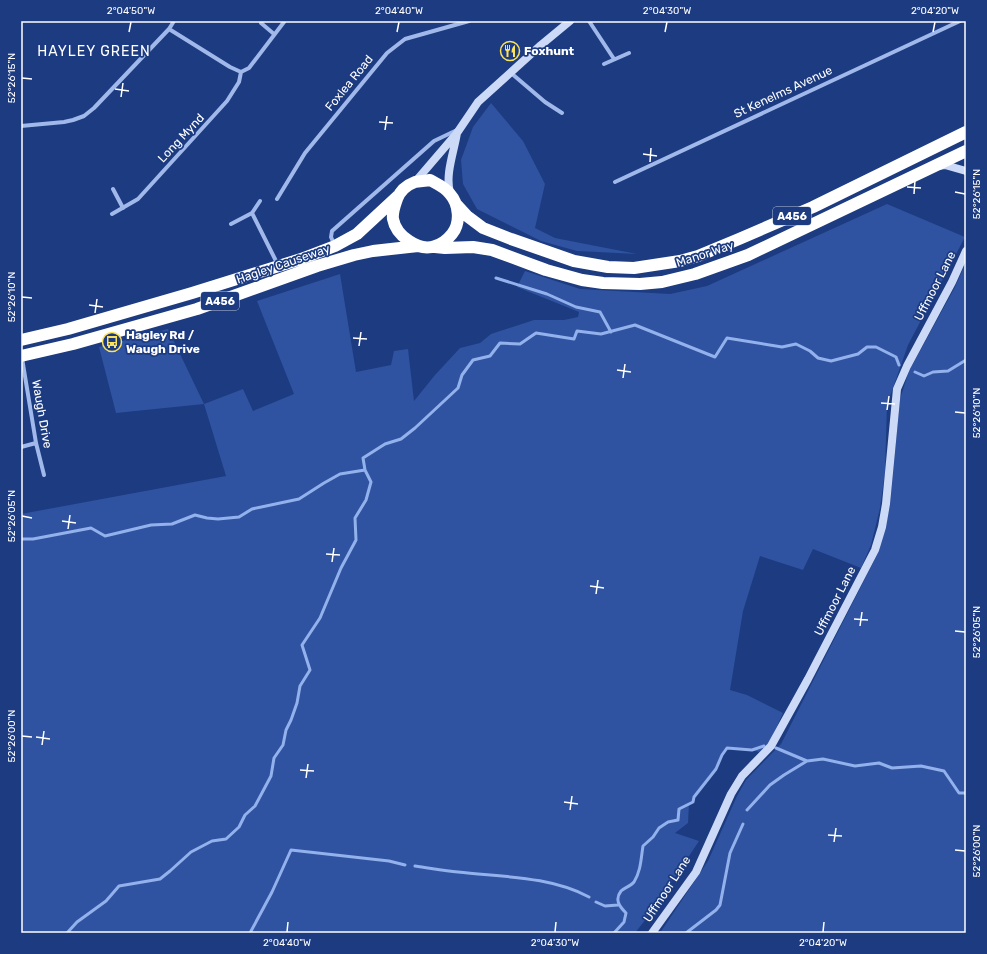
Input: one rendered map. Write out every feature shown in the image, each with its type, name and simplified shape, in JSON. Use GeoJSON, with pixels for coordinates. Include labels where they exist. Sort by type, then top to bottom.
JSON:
{"type":"FeatureCollection","features":[{"type":"Feature","properties":{"kind":"highway","name":"Manor Way"},"geometry":{"type":"LineString","coordinates":[[453,199],[467,216],[483,228],[518,242],[574,261],[608,267],[634,268],[680,261],[698,256],[813,207],[966,132]]}},
{"type":"Feature","properties":{"kind":"highway","name":"Manor Way"},"geometry":{"type":"LineString","coordinates":[[435,247],[472,247],[492,250],[546,270],[582,280],[603,283],[640,284],[662,282],[695,274],[748,255],[966,151]]}},
{"type":"Feature","properties":{"kind":"highway","name":"A456"},"geometry":{"type":"LineString","coordinates":[[398,196],[409,185],[416,182],[430,180],[439,184],[453,199]]}},
{"type":"Feature","properties":{"kind":"highway"},"geometry":{"type":"LineString","coordinates":[[398,196],[394,206],[393,219],[396,228],[407,240],[418,246]]}},
{"type":"Feature","properties":{"kind":"highway","name":"Hagley Causeway"},"geometry":{"type":"LineString","coordinates":[[21,340],[68,328],[278,266],[335,246],[357,234],[398,196]]}},
{"type":"Feature","properties":{"kind":"highway"},"geometry":{"type":"LineString","coordinates":[[435,247],[448,239],[454,232],[458,219],[453,199]]}},
{"type":"Feature","properties":{"kind":"highway","name":"A456"},"geometry":{"type":"LineString","coordinates":[[418,246],[435,247]]}},
{"type":"Feature","properties":{"kind":"highway","name":"Hagley Causeway"},"geometry":{"type":"LineString","coordinates":[[21,356],[73,344],[197,309],[354,255],[373,251],[418,246]]}},
{"type":"Feature","properties":{"kind":"street"},"geometry":{"type":"LineString","coordinates":[[21,126],[64,122],[84,116],[94,108],[169,29],[174,21]]}},
{"type":"Feature","properties":{"kind":"street","name":"Foxlea Road"},"geometry":{"type":"LineString","coordinates":[[277,199],[305,153],[387,53],[405,39],[469,21]]}},
{"type":"Feature","properties":{"kind":"street"},"geometry":{"type":"LineString","coordinates":[[416,182],[458,131],[478,102],[570,21]]}},
{"type":"Feature","properties":{"kind":"street"},"geometry":{"type":"LineString","coordinates":[[589,21],[614,59]]}},
{"type":"Feature","properties":{"kind":"street","name":"St Kenelms Avenue"},"geometry":{"type":"LineString","coordinates":[[615,182],[960,21]]}},
{"type":"Feature","properties":{"kind":"street","name":"Long Mynd"},"geometry":{"type":"LineString","coordinates":[[112,214],[138,199],[228,101],[239,82],[241,72],[249,68],[284,22]]}},
{"type":"Feature","properties":{"kind":"street"},"geometry":{"type":"LineString","coordinates":[[261,23],[274,34]]}},
{"type":"Feature","properties":{"kind":"street"},"geometry":{"type":"LineString","coordinates":[[169,29],[230,67],[241,72]]}},
{"type":"Feature","properties":{"kind":"street"},"geometry":{"type":"LineString","coordinates":[[604,64],[629,53]]}},
{"type":"Feature","properties":{"kind":"street"},"geometry":{"type":"LineString","coordinates":[[510,73],[562,113]]}},
{"type":"Feature","properties":{"kind":"street"},"geometry":{"type":"LineString","coordinates":[[453,199],[448,186],[449,172],[458,131]]}},
{"type":"Feature","properties":{"kind":"street"},"geometry":{"type":"LineString","coordinates":[[335,246],[331,237],[332,231],[434,141],[458,131]]}},
{"type":"Feature","properties":{"kind":"street"},"geometry":{"type":"LineString","coordinates":[[934,166],[944,165],[966,171]]}},
{"type":"Feature","properties":{"kind":"street"},"geometry":{"type":"LineString","coordinates":[[113,189],[123,208]]}},
{"type":"Feature","properties":{"kind":"street"},"geometry":{"type":"LineString","coordinates":[[231,224],[252,214],[260,201]]}},
{"type":"Feature","properties":{"kind":"street"},"geometry":{"type":"LineString","coordinates":[[252,214],[278,266]]}},
{"type":"Feature","properties":{"kind":"street","name":"Uffmoor Lane"},"geometry":{"type":"LineString","coordinates":[[652,933],[696,872],[731,794],[742,776],[770,746],[808,679],[875,550],[882,527],[886,504],[897,389],[907,366],[952,282],[966,251]]}},
{"type":"Feature","properties":{"kind":"street","name":"Waugh Drive"},"geometry":{"type":"LineString","coordinates":[[21,356],[36,443],[44,475]]}},
{"type":"Feature","properties":{"kind":"street"},"geometry":{"type":"LineString","coordinates":[[21,447],[36,443]]}},
{"type":"Feature","properties":{"kind":"shaded area"},"geometry":{"type":"Polygon","coordinates":[[[491,103],[523,141],[545,184],[535,228],[555,238],[637,254],[577,251],[541,241],[477,209],[463,184],[461,160],[473,127],[491,103]]]}},
{"type":"Feature","properties":{"kind":"shaded area"},"geometry":{"type":"Polygon","coordinates":[[[887,204],[965,237],[908,345],[887,405],[885,472],[880,508],[871,545],[861,568],[813,549],[803,570],[760,556],[743,611],[730,690],[747,695],[783,713],[769,744],[759,752],[727,748],[716,769],[694,797],[693,802],[689,804],[688,823],[675,833],[699,841],[656,906],[635,933],[21,933],[21,514],[226,476],[204,404],[243,389],[253,411],[294,394],[257,301],[340,274],[356,372],[391,365],[394,351],[408,349],[414,401],[460,348],[480,343],[491,334],[534,320],[564,320],[578,317],[579,312],[517,287],[525,271],[580,289],[670,294],[707,286],[887,204]]]}},
{"type":"Feature","properties":{"kind":"shaded area"},"geometry":{"type":"Polygon","coordinates":[[[966,262],[966,933],[660,933],[708,861],[737,796],[746,780],[781,744],[879,551],[890,506],[900,399],[909,371],[955,287],[966,262]]]}},
{"type":"Feature","properties":{"kind":"shaded area"},"geometry":{"type":"Polygon","coordinates":[[[168,329],[204,404],[116,413],[99,347],[168,329]]]}},
{"type":"Feature","properties":{"kind":"waterway"},"geometry":{"type":"LineString","coordinates":[[496,278],[547,294],[576,307],[600,312],[611,332]]}},
{"type":"Feature","properties":{"kind":"waterway"},"geometry":{"type":"LineString","coordinates":[[67,933],[77,922],[106,901],[119,886],[160,879],[191,852],[212,841],[226,839],[239,827],[245,815],[255,806],[271,776],[274,758],[283,745],[286,730],[297,703],[300,686],[310,670],[302,645],[320,618],[341,568],[356,540],[355,518],[366,500],[371,482],[365,470],[363,458],[385,444],[401,439],[415,428],[458,388],[462,375],[473,360],[490,356],[500,343],[520,344],[536,333],[574,339],[577,331],[601,334],[635,325],[715,357],[727,338],[782,347],[796,344],[810,351],[818,358],[831,361],[858,354],[867,347],[876,347],[896,357],[899,365]]}},
{"type":"Feature","properties":{"kind":"waterway"},"geometry":{"type":"LineString","coordinates":[[915,372],[924,376],[933,372],[948,371],[966,360]]}},
{"type":"Feature","properties":{"kind":"waterway"},"geometry":{"type":"LineString","coordinates":[[21,539],[33,539],[91,528],[105,536],[151,525],[172,524],[195,515],[218,519],[239,517],[252,509],[299,499],[340,474],[365,470]]}},
{"type":"Feature","properties":{"kind":"waterway"},"geometry":{"type":"LineString","coordinates":[[614,933],[624,922],[626,913],[619,903],[618,897],[621,891],[633,883],[636,878],[643,846],[653,837],[659,828],[668,822],[678,820],[679,809],[693,802],[694,797],[716,769],[727,748],[752,750],[764,746]]}},
{"type":"Feature","properties":{"kind":"waterway"},"geometry":{"type":"LineString","coordinates":[[776,748],[807,761]]}},
{"type":"Feature","properties":{"kind":"waterway"},"geometry":{"type":"LineString","coordinates":[[747,810],[770,785],[784,775],[807,761],[823,759],[855,766],[879,763],[892,768],[921,766],[944,771],[959,793],[966,793]]}},
{"type":"Feature","properties":{"kind":"waterway"},"geometry":{"type":"LineString","coordinates":[[686,933],[716,910],[720,905],[730,853],[743,824]]}},
{"type":"Feature","properties":{"kind":"waterway"},"geometry":{"type":"LineString","coordinates":[[250,933],[272,892],[291,850],[389,861],[405,865]]}},
{"type":"Feature","properties":{"kind":"waterway"},"geometry":{"type":"LineString","coordinates":[[415,866],[447,871],[525,878],[542,881],[574,890],[589,897]]}},
{"type":"Feature","properties":{"kind":"waterway"},"geometry":{"type":"LineString","coordinates":[[596,902],[605,906],[618,905]]}},
{"type":"Feature","properties":{"kind":"place","name":"Foxhunt"},"geometry":{"type":"Point","coordinates":[510,51]}},
{"type":"Feature","properties":{"kind":"place","name":"Hagley Rd / Waugh Drive"},"geometry":{"type":"Point","coordinates":[112,342]}},
{"type":"Feature","properties":{"kind":"district","name":"HAYLEY GREEN"},"geometry":{"type":"Point","coordinates":[94,51]}}]}
